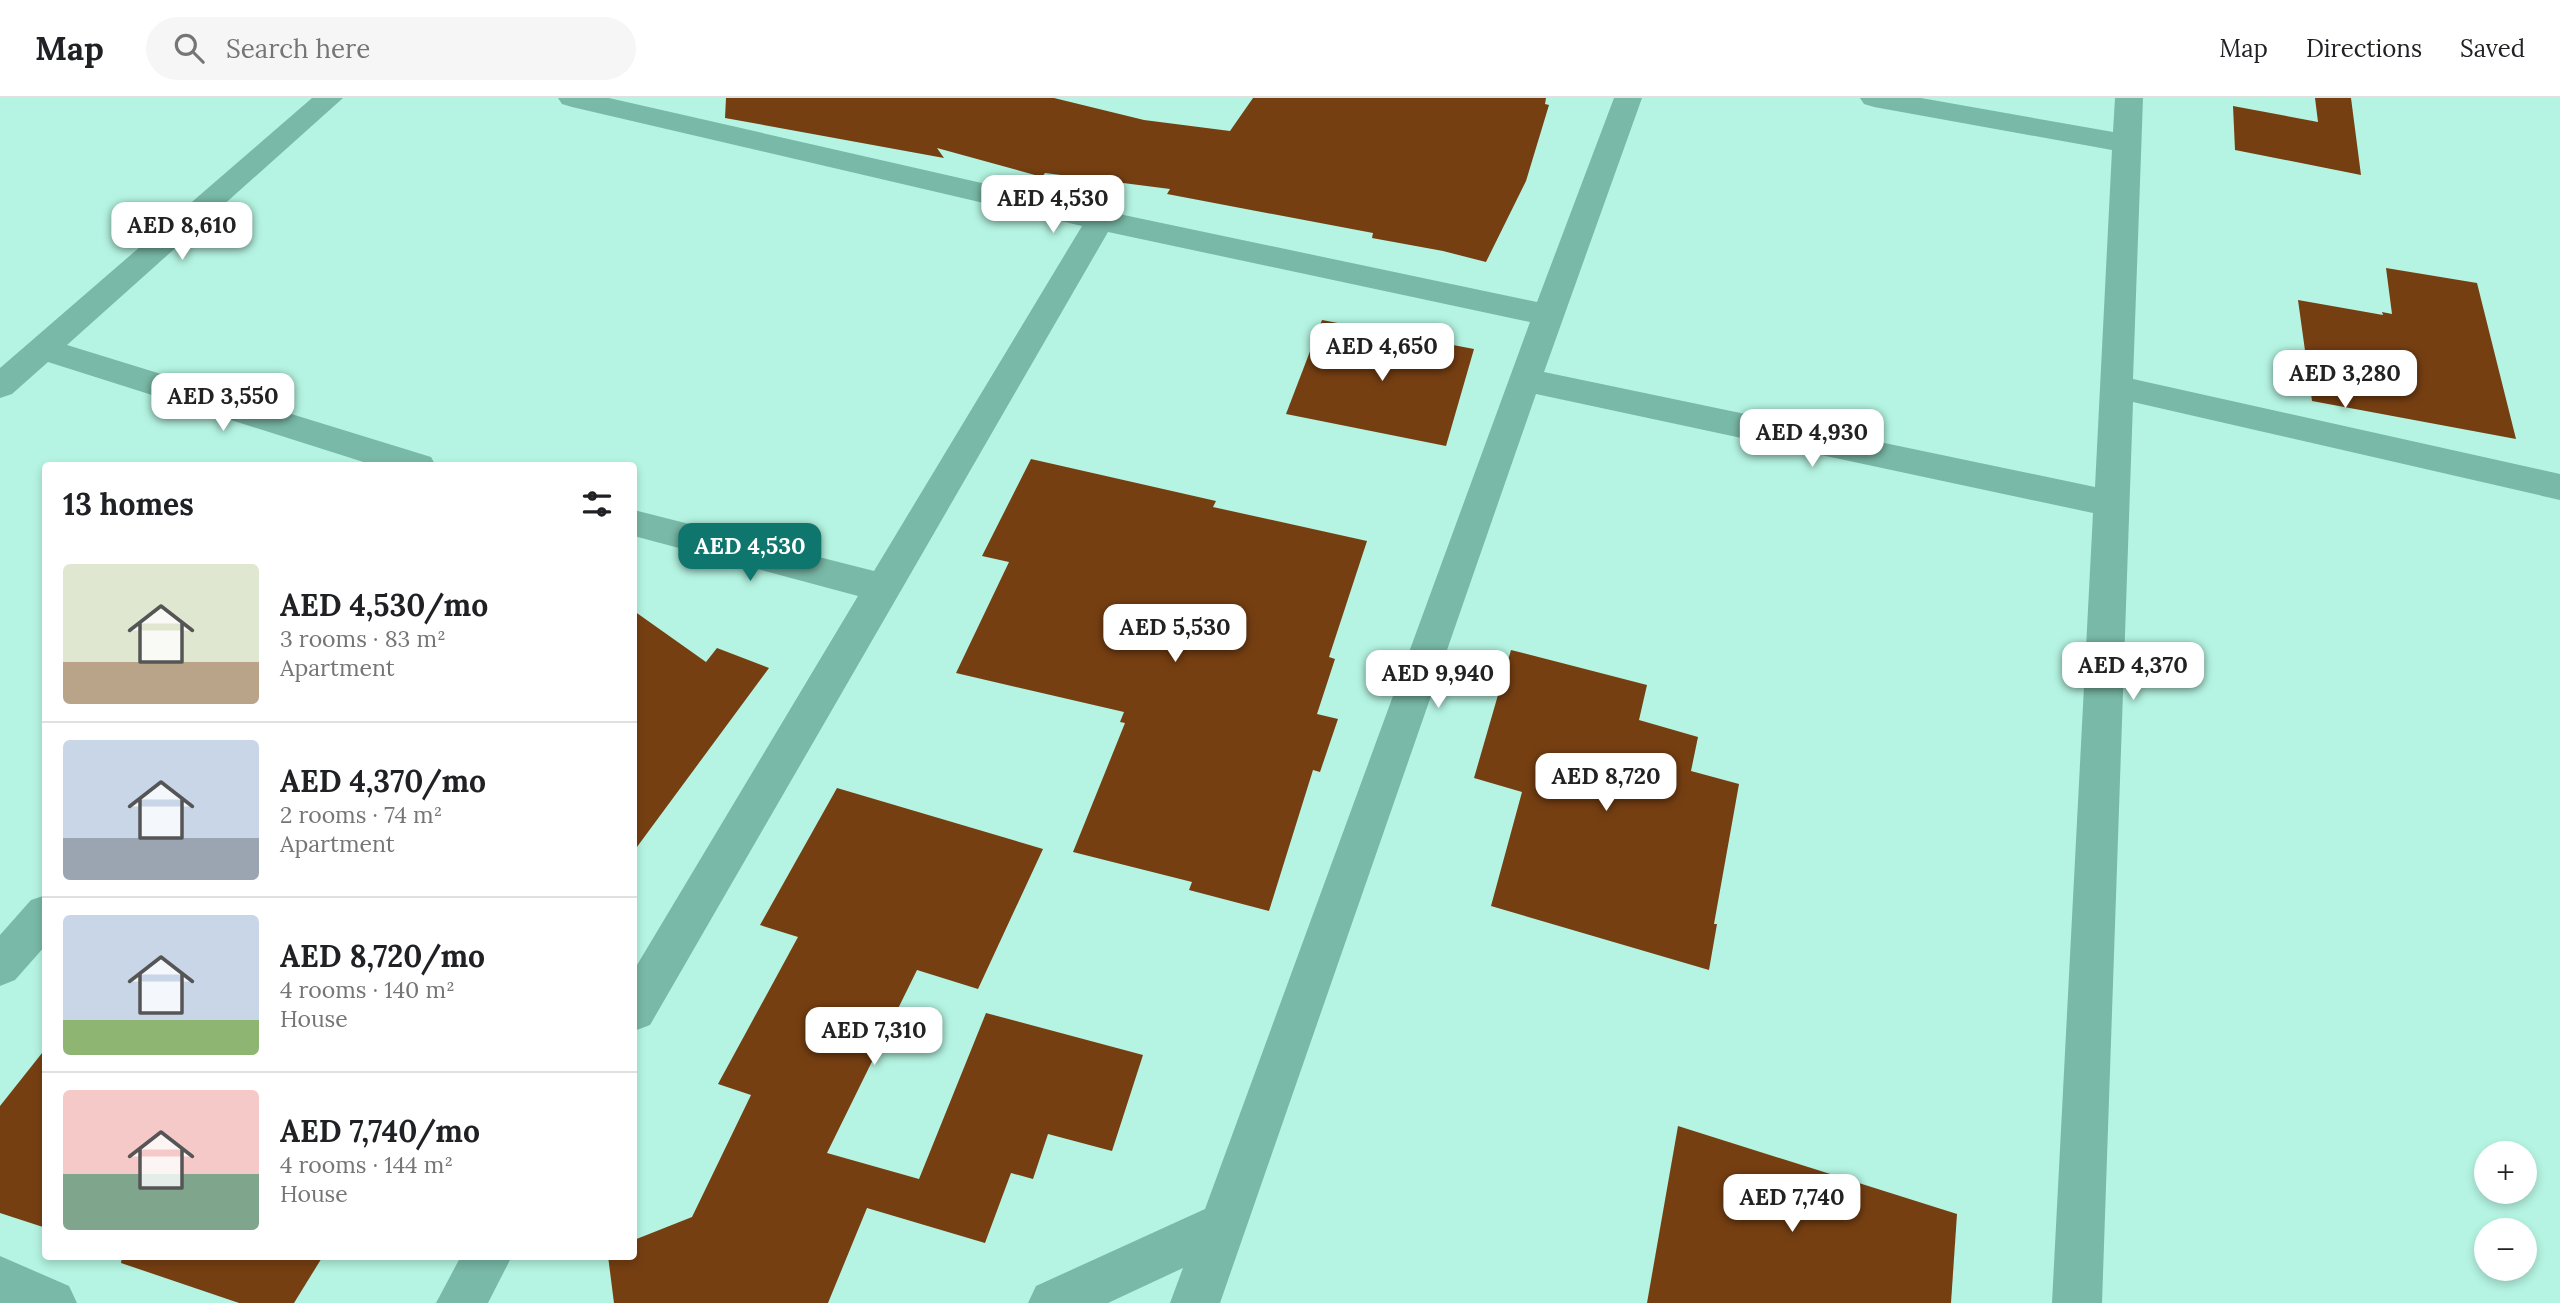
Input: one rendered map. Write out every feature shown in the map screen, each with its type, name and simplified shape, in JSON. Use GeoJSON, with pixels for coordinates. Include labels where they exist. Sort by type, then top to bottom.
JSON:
{"type":"FeatureCollection","features":[{"type":"Feature","properties":{"kind":"street"},"geometry":{"type":"LineString","coordinates":[[0,386],[329,98]]}},
{"type":"Feature","properties":{"kind":"street"},"geometry":{"type":"LineString","coordinates":[[572,98],[1100,219],[1548,315]]}},
{"type":"Feature","properties":{"kind":"street"},"geometry":{"type":"LineString","coordinates":[[1195,1303],[1524,380],[1628,98]]}},
{"type":"Feature","properties":{"kind":"street"},"geometry":{"type":"LineString","coordinates":[[1874,98],[2127,144]]}},
{"type":"Feature","properties":{"kind":"street"},"geometry":{"type":"LineString","coordinates":[[2077,1303],[2129,98]]}},
{"type":"Feature","properties":{"kind":"street"},"geometry":{"type":"LineString","coordinates":[[637,1005],[1100,219]]}},
{"type":"Feature","properties":{"kind":"street"},"geometry":{"type":"LineString","coordinates":[[43,349],[406,462]]}},
{"type":"Feature","properties":{"kind":"street"},"geometry":{"type":"LineString","coordinates":[[1524,380],[2112,504]]}},
{"type":"Feature","properties":{"kind":"street"},"geometry":{"type":"LineString","coordinates":[[2117,387],[2560,487]]}},
{"type":"Feature","properties":{"kind":"street"},"geometry":{"type":"LineString","coordinates":[[637,524],[882,589]]}},
{"type":"Feature","properties":{"kind":"street"},"geometry":{"type":"LineString","coordinates":[[0,966],[42,919]]}},
{"type":"Feature","properties":{"kind":"street"},"geometry":{"type":"LineString","coordinates":[[1053,1303],[1222,1226]]}},
{"type":"Feature","properties":{"kind":"street"},"geometry":{"type":"LineString","coordinates":[[461,1303],[486,1260]]}},
{"type":"Feature","properties":{"kind":"street"},"geometry":{"type":"LineString","coordinates":[[0,1280],[52,1303]]}},
{"type":"Feature","properties":{"kind":"building"},"geometry":{"type":"Polygon","coordinates":[[[726,98],[1054,98],[1144,120],[1230,131],[1253,98],[1546,98],[1545,104],[1549,105],[1526,181],[1486,262],[1372,238],[1373,233],[1167,194],[1170,189],[1045,173],[1042,177],[937,148],[944,158],[725,118],[726,98]]]}},
{"type":"Feature","properties":{"kind":"building"},"geometry":{"type":"Polygon","coordinates":[[[2315,98],[2351,98],[2361,175],[2235,150],[2233,106],[2318,122],[2315,98]]]}},
{"type":"Feature","properties":{"kind":"building"},"geometry":{"type":"Polygon","coordinates":[[[2386,268],[2477,283],[2516,439],[2312,401],[2298,300],[2383,315],[2382,312],[2392,314],[2386,268]]]}},
{"type":"Feature","properties":{"kind":"building"},"geometry":{"type":"Polygon","coordinates":[[[1322,320],[1474,349],[1446,446],[1286,414],[1322,320]]]}},
{"type":"Feature","properties":{"kind":"building"},"geometry":{"type":"Polygon","coordinates":[[[1031,459],[1216,501],[1213,507],[1367,541],[1329,657],[1335,659],[1317,714],[1338,719],[1320,772],[1313,770],[1269,911],[1189,890],[1192,882],[1073,852],[1125,723],[1120,722],[1124,712],[956,673],[1009,562],[982,556],[1031,459]]]}},
{"type":"Feature","properties":{"kind":"building"},"geometry":{"type":"Polygon","coordinates":[[[637,613],[706,662],[717,648],[769,668],[637,847],[637,613]]]}},
{"type":"Feature","properties":{"kind":"building"},"geometry":{"type":"Polygon","coordinates":[[[1511,650],[1647,685],[1639,720],[1698,737],[1691,771],[1739,784],[1714,924],[1717,924],[1709,970],[1491,906],[1522,792],[1474,778],[1511,650]]]}},
{"type":"Feature","properties":{"kind":"building"},"geometry":{"type":"Polygon","coordinates":[[[837,788],[1043,849],[978,989],[917,970],[827,1153],[919,1179],[986,1013],[1143,1055],[1112,1151],[1048,1134],[1033,1179],[1011,1173],[985,1243],[867,1208],[828,1303],[614,1303],[609,1260],[637,1260],[637,1239],[692,1217],[751,1095],[718,1084],[798,937],[760,925],[837,788]]]}},
{"type":"Feature","properties":{"kind":"building"},"geometry":{"type":"Polygon","coordinates":[[[42,1053],[42,1227],[0,1213],[0,1106],[42,1053]]]}},
{"type":"Feature","properties":{"kind":"building"},"geometry":{"type":"Polygon","coordinates":[[[1678,1126],[1957,1214],[1951,1303],[1647,1303],[1678,1126]]]}},
{"type":"Feature","properties":{"kind":"building"},"geometry":{"type":"Polygon","coordinates":[[[121,1260],[321,1260],[294,1303],[239,1303],[121,1263],[121,1260]]]}}]}
